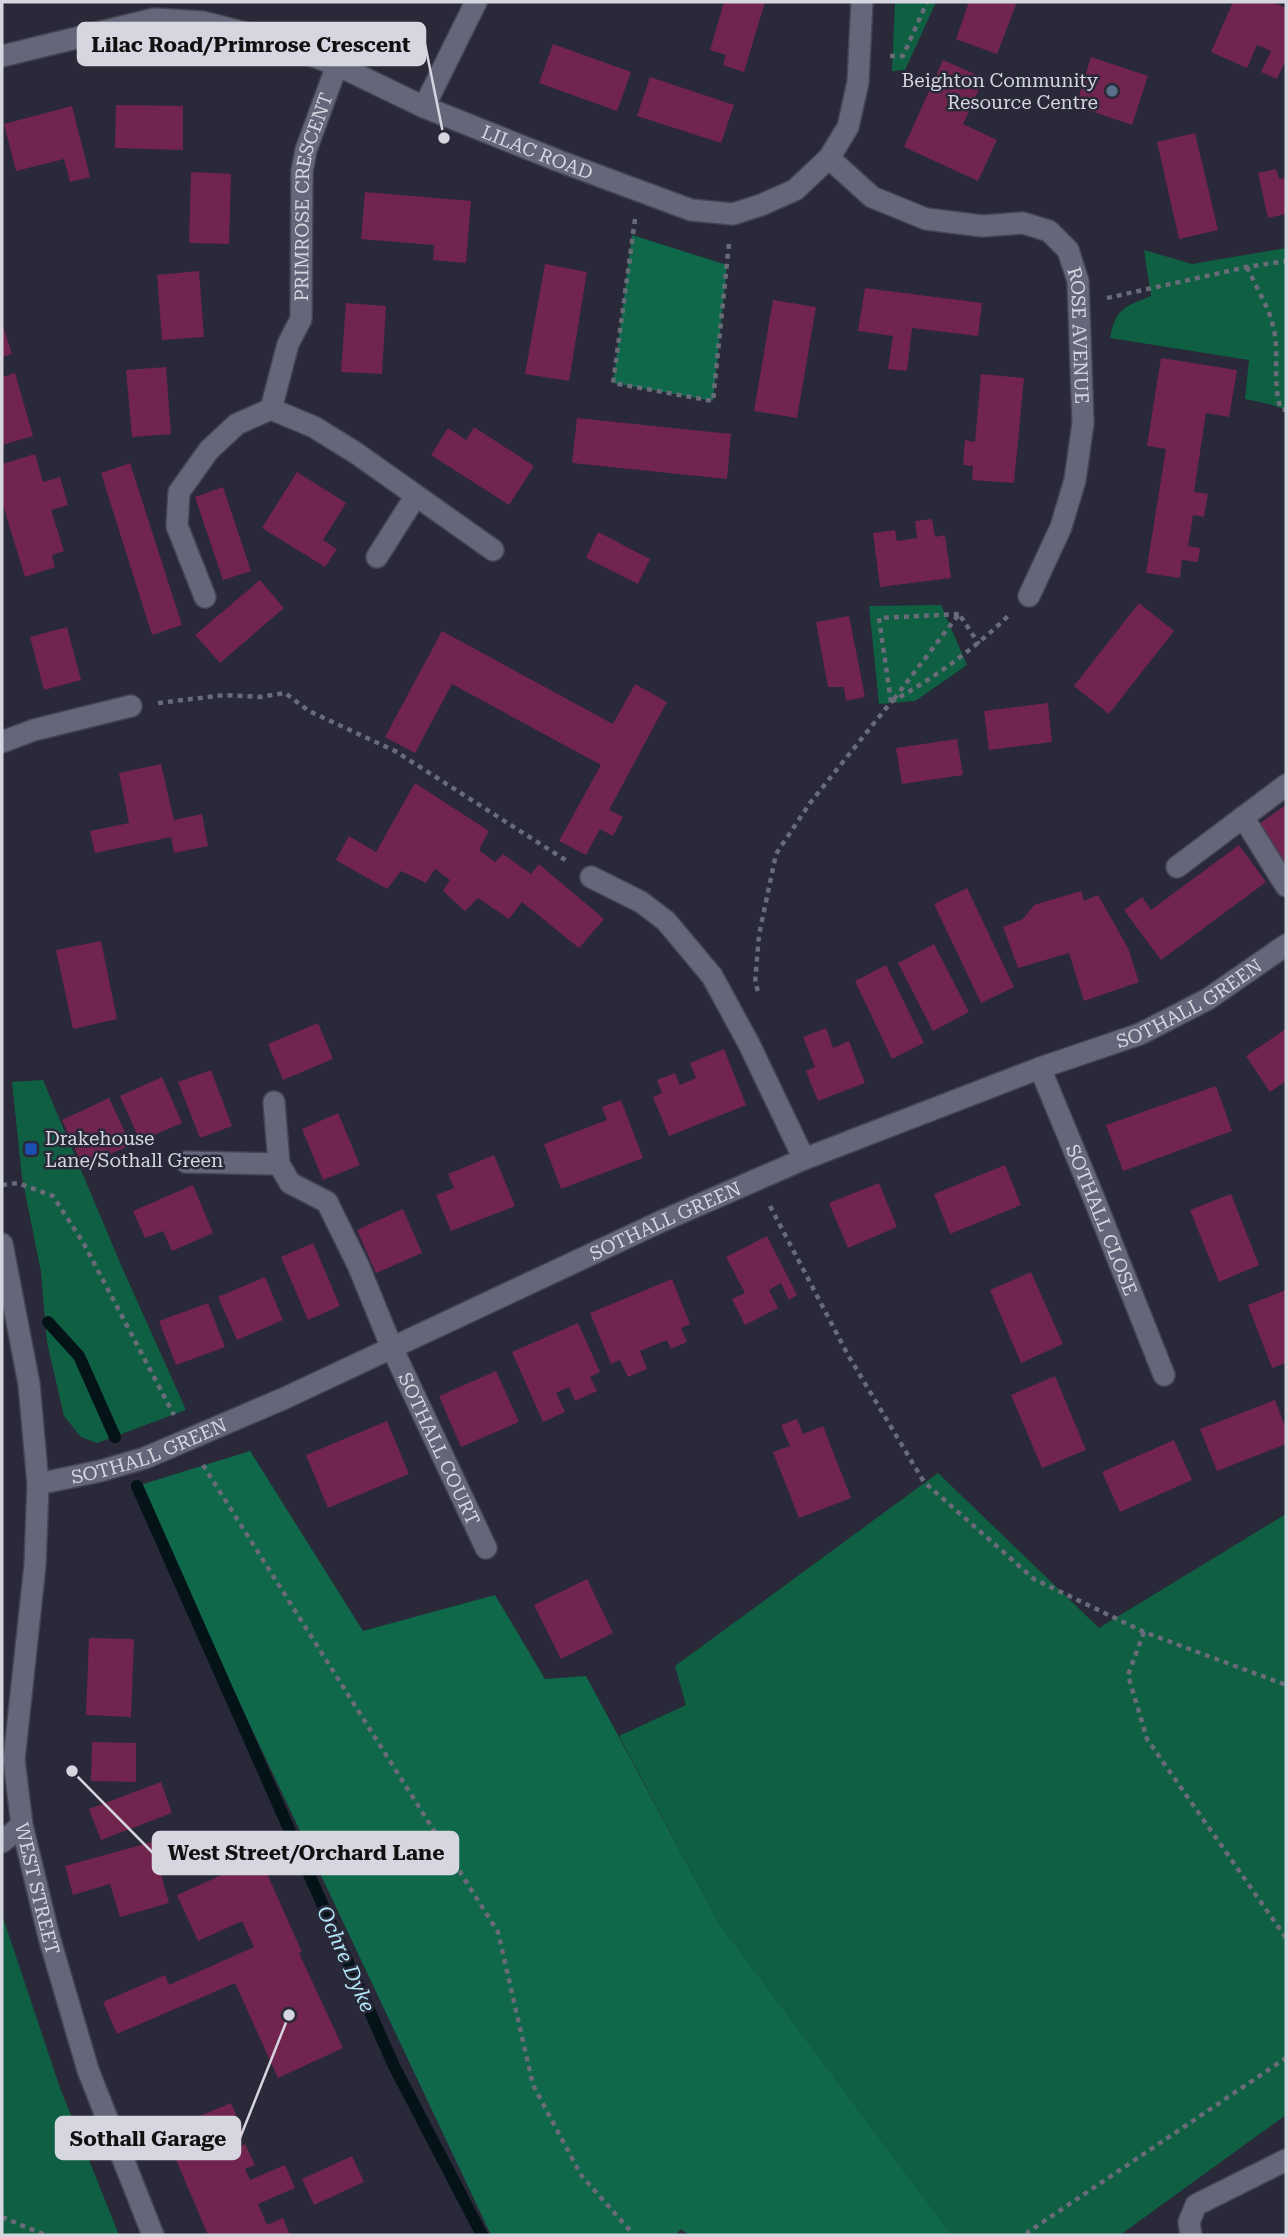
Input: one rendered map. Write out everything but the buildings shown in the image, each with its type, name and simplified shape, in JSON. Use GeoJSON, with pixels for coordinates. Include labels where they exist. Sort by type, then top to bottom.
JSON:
{"type":"FeatureCollection","features":[{"type":"Feature","properties":{"kind":"street"},"geometry":{"type":"LineString","coordinates":[[424,107],[476,2]]}},
{"type":"Feature","properties":{"kind":"street","name":"LILAC ROAD"},"geometry":{"type":"LineString","coordinates":[[2,55],[154,10],[261,37],[337,65],[424,107],[691,210],[733,214],[795,190],[829,158],[848,127],[858,82],[862,2]]}},
{"type":"Feature","properties":{"kind":"street","name":"PRIMROSE CRESCENT"},"geometry":{"type":"LineString","coordinates":[[271,409],[288,344],[301,319],[302,171],[306,150],[337,65]]}},
{"type":"Feature","properties":{"kind":"street","name":"ROSE AVENUE"},"geometry":{"type":"LineString","coordinates":[[829,158],[872,197],[926,219],[982,226],[1023,223],[1049,231],[1068,250],[1079,281],[1083,423],[1076,480],[1061,527],[1029,596]]}},
{"type":"Feature","properties":{"kind":"street"},"geometry":{"type":"LineString","coordinates":[[205,597],[177,526],[180,492],[209,450],[237,424],[271,409],[314,427],[356,453],[493,550]]}},
{"type":"Feature","properties":{"kind":"street"},"geometry":{"type":"LineString","coordinates":[[377,557],[415,497]]}},
{"type":"Feature","properties":{"kind":"street"},"geometry":{"type":"LineString","coordinates":[[2,742],[34,730],[131,706]]}},
{"type":"Feature","properties":{"kind":"street"},"geometry":{"type":"LineString","coordinates":[[1177,867],[1286,785]]}},
{"type":"Feature","properties":{"kind":"street"},"geometry":{"type":"LineString","coordinates":[[1243,817],[1286,886]]}},
{"type":"Feature","properties":{"kind":"street"},"geometry":{"type":"LineString","coordinates":[[591,877],[641,902],[666,920],[712,976],[749,1044],[804,1159]]}},
{"type":"Feature","properties":{"kind":"street","name":"SOTHALL GREEN"},"geometry":{"type":"LineString","coordinates":[[38,1483],[100,1471],[187,1440],[392,1348],[662,1221],[804,1159],[1040,1068],[1140,1034],[1208,999],[1286,945]]}},
{"type":"Feature","properties":{"kind":"street","name":"SOTHALL CLOSE"},"geometry":{"type":"LineString","coordinates":[[1040,1068],[1094,1196],[1164,1375]]}},
{"type":"Feature","properties":{"kind":"street"},"geometry":{"type":"LineString","coordinates":[[186,1162],[279,1164],[274,1102]]}},
{"type":"Feature","properties":{"kind":"street","name":"SOTHALL COURT"},"geometry":{"type":"LineString","coordinates":[[279,1164],[290,1183],[327,1202],[486,1548]]}},
{"type":"Feature","properties":{"kind":"street","name":"WEST STREET"},"geometry":{"type":"LineString","coordinates":[[2,1244],[29,1384],[38,1483],[34,1565],[8,1760],[49,1937],[88,2070],[153,2235]]}},
{"type":"Feature","properties":{"kind":"street"},"geometry":{"type":"LineString","coordinates":[[2,1842],[22,1825]]}},
{"type":"Feature","properties":{"kind":"street"},"geometry":{"type":"LineString","coordinates":[[1191,2235],[1189,2222],[1196,2204],[1286,2160]]}},
{"type":"Feature","properties":{"kind":"path"},"geometry":{"type":"LineString","coordinates":[[861,55],[903,56],[927,2]]}},
{"type":"Feature","properties":{"kind":"path"},"geometry":{"type":"LineString","coordinates":[[639,191],[613,383],[713,401],[733,214]]}},
{"type":"Feature","properties":{"kind":"path"},"geometry":{"type":"LineString","coordinates":[[1079,304],[1286,261]]}},
{"type":"Feature","properties":{"kind":"path"},"geometry":{"type":"LineString","coordinates":[[1247,267],[1272,323],[1277,357],[1275,391],[1280,409],[1286,410]]}},
{"type":"Feature","properties":{"kind":"path"},"geometry":{"type":"LineString","coordinates":[[891,702],[925,683],[979,644],[1029,596]]}},
{"type":"Feature","properties":{"kind":"path"},"geometry":{"type":"LineString","coordinates":[[959,614],[979,644]]}},
{"type":"Feature","properties":{"kind":"path"},"geometry":{"type":"LineString","coordinates":[[891,702],[879,618],[959,614]]}},
{"type":"Feature","properties":{"kind":"path"},"geometry":{"type":"LineString","coordinates":[[759,995],[755,983],[759,935],[776,853],[840,764],[959,614]]}},
{"type":"Feature","properties":{"kind":"path"},"geometry":{"type":"LineString","coordinates":[[131,706],[225,695],[259,697],[285,693],[309,711],[395,751],[591,877]]}},
{"type":"Feature","properties":{"kind":"path"},"geometry":{"type":"LineString","coordinates":[[757,1180],[848,1355],[925,1482],[1034,1579],[1144,1632],[1286,1685]]}},
{"type":"Feature","properties":{"kind":"path"},"geometry":{"type":"LineString","coordinates":[[2,1185],[18,1183],[53,1196],[84,1244],[187,1440],[498,1932],[533,2085],[582,2175],[634,2235]]}},
{"type":"Feature","properties":{"kind":"path"},"geometry":{"type":"LineString","coordinates":[[1144,1632],[1128,1675],[1147,1739],[1286,1937]]}},
{"type":"Feature","properties":{"kind":"path"},"geometry":{"type":"LineString","coordinates":[[1028,2235],[1028,2232],[1286,2058]]}},
{"type":"Feature","properties":{"kind":"path"},"geometry":{"type":"LineString","coordinates":[[2,2217],[45,2235]]}},
{"type":"Feature","properties":{"kind":"green space"},"geometry":{"type":"Polygon","coordinates":[[[895,2],[936,2],[905,70],[892,71],[895,2]]]}},
{"type":"Feature","properties":{"kind":"green space"},"geometry":{"type":"Polygon","coordinates":[[[632,235],[727,265],[713,401],[613,383],[632,235]]]}},
{"type":"Feature","properties":{"kind":"green space"},"geometry":{"type":"Polygon","coordinates":[[[1286,248],[1286,410],[1245,399],[1249,360],[1110,338],[1115,320],[1123,309],[1151,296],[1144,250],[1192,264],[1286,248]]]}},
{"type":"Feature","properties":{"kind":"green space"},"geometry":{"type":"Polygon","coordinates":[[[941,605],[967,665],[915,701],[879,704],[869,606],[941,605]]]}},
{"type":"Feature","properties":{"kind":"green space"},"geometry":{"type":"Polygon","coordinates":[[[43,1080],[186,1410],[97,1443],[81,1437],[64,1416],[47,1342],[41,1272],[22,1177],[12,1082],[43,1080]]]}},
{"type":"Feature","properties":{"kind":"green space"},"geometry":{"type":"Polygon","coordinates":[[[250,1451],[363,1631],[495,1595],[545,1679],[586,1676],[719,1923],[952,2235],[689,2235],[681,2229],[675,2235],[491,2235],[137,1486],[250,1451]]]}},
{"type":"Feature","properties":{"kind":"green space"},"geometry":{"type":"Polygon","coordinates":[[[938,1473],[1099,1628],[1286,1514],[1286,2115],[1120,2235],[952,2235],[719,1923],[619,1736],[686,1705],[675,1666],[938,1473]]]}},
{"type":"Feature","properties":{"kind":"green space"},"geometry":{"type":"Polygon","coordinates":[[[2,1915],[60,2088],[119,2235],[2,2235],[2,1915]]]}},
{"type":"Feature","properties":{"kind":"waterway","name":"Ochre Dyke"},"geometry":{"type":"LineString","coordinates":[[48,1322],[79,1356],[115,1437]]}},
{"type":"Feature","properties":{"kind":"waterway","name":"Ochre Dyke"},"geometry":{"type":"LineString","coordinates":[[137,1486],[394,2066],[482,2235]]}},
{"type":"Feature","properties":{"kind":"place","name":"Beighton Community Resource Centre"},"geometry":{"type":"Point","coordinates":[1112,91]}},
{"type":"Feature","properties":{"kind":"place","name":"Lilac Road/Primrose Crescent"},"geometry":{"type":"Point","coordinates":[444,138]}},
{"type":"Feature","properties":{"kind":"place","name":"Drakehouse Lane/Sothall Green"},"geometry":{"type":"Point","coordinates":[31,1149]}},
{"type":"Feature","properties":{"kind":"place","name":"West Street/Orchard Lane"},"geometry":{"type":"Point","coordinates":[72,1771]}},
{"type":"Feature","properties":{"kind":"place","name":"Sothall Garage"},"geometry":{"type":"Point","coordinates":[289,2015]}}]}
